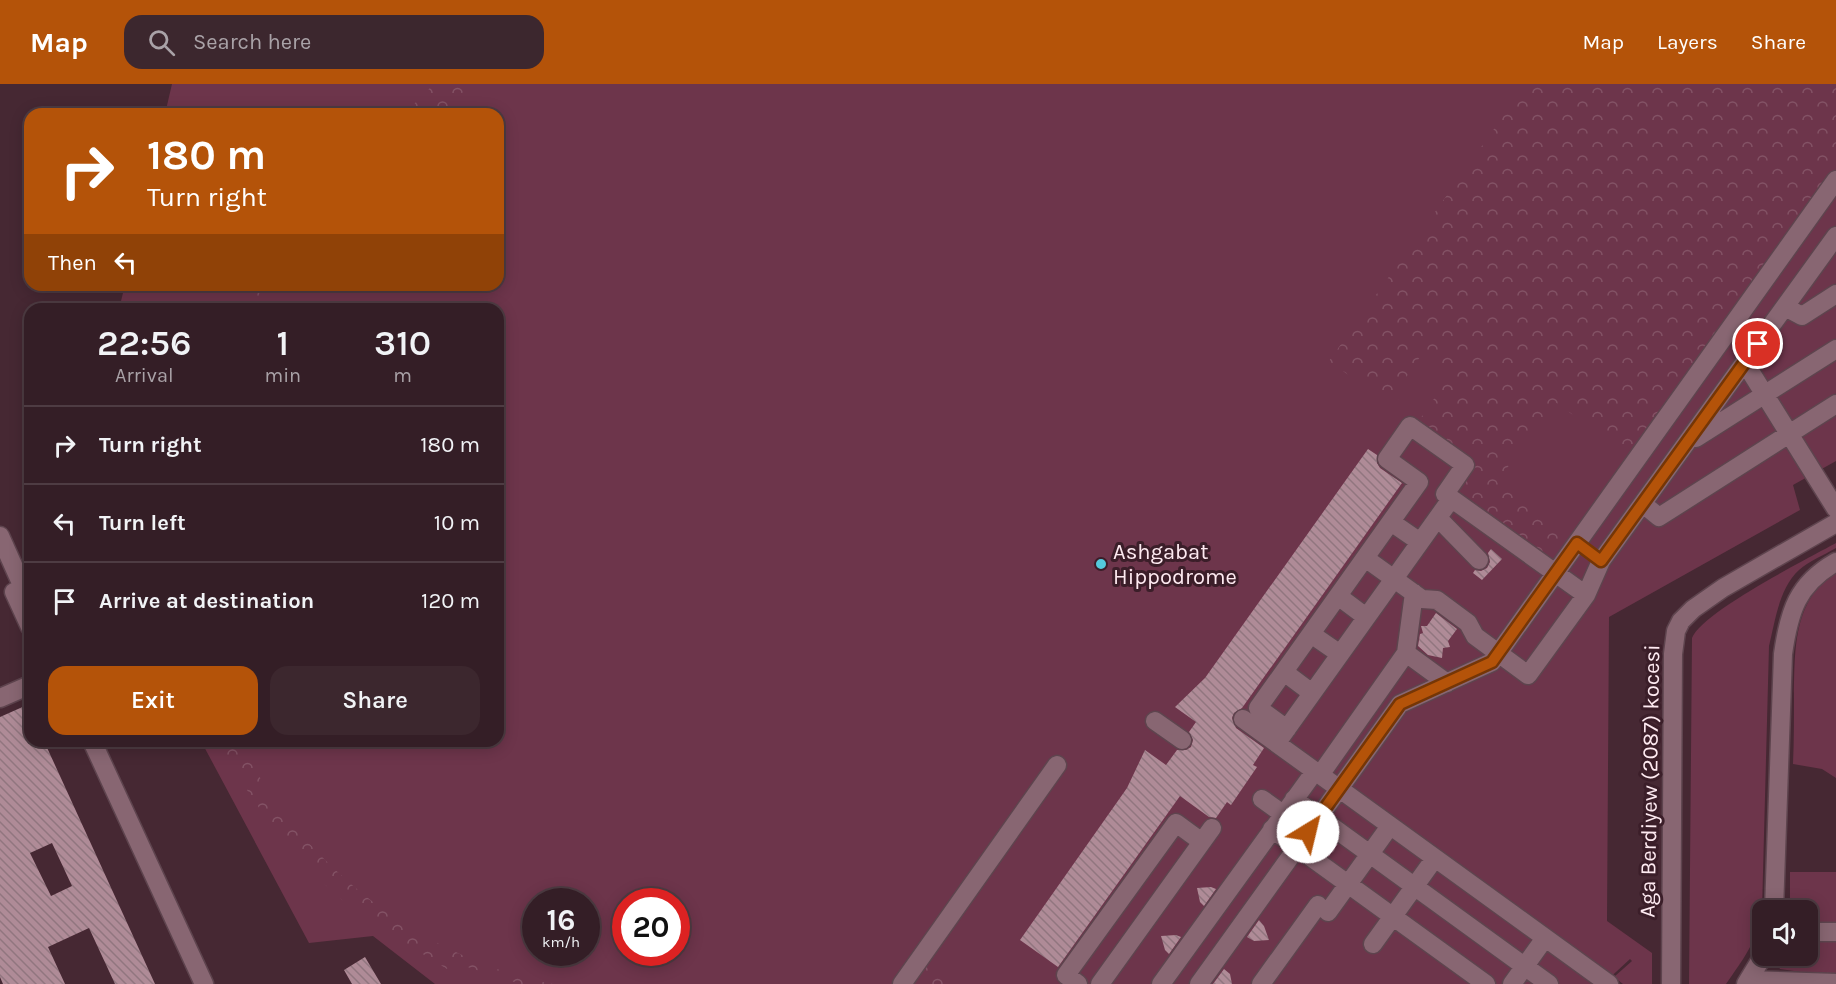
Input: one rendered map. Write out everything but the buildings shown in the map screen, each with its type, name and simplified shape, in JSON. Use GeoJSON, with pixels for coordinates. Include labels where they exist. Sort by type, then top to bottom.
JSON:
{"type":"FeatureCollection","features":[{"type":"Feature","properties":{"kind":"street"},"geometry":{"type":"LineString","coordinates":[[1199,984],[1400,704],[1492,662],[1836,180]]}},
{"type":"Feature","properties":{"kind":"street"},"geometry":{"type":"LineString","coordinates":[[1365,558],[1422,599],[1437,600],[1468,623],[1475,636],[1528,675],[1586,595],[1601,561],[1836,236]]}},
{"type":"Feature","properties":{"kind":"street"},"geometry":{"type":"LineString","coordinates":[[1785,307],[1802,316],[1836,294]]}},
{"type":"Feature","properties":{"kind":"street"},"geometry":{"type":"LineString","coordinates":[[1686,444],[1836,349]]}},
{"type":"Feature","properties":{"kind":"street"},"geometry":{"type":"LineString","coordinates":[[1745,363],[1836,509]]}},
{"type":"Feature","properties":{"kind":"street"},"geometry":{"type":"LineString","coordinates":[[1642,504],[1659,517],[1836,404]]}},
{"type":"Feature","properties":{"kind":"street"},"geometry":{"type":"LineString","coordinates":[[1586,595],[1444,494],[1466,465],[1410,426],[1387,459],[1419,482],[1258,708],[1317,773],[1609,984]]}},
{"type":"Feature","properties":{"kind":"street"},"geometry":{"type":"LineString","coordinates":[[1282,736],[1451,499]]}},
{"type":"Feature","properties":{"kind":"street"},"geometry":{"type":"LineString","coordinates":[[1438,518],[1479,560]]}},
{"type":"Feature","properties":{"kind":"street"},"geometry":{"type":"LineString","coordinates":[[1391,522],[1420,542]]}},
{"type":"Feature","properties":{"kind":"street","name":"Aga Berdiyew (2087) kocesi"},"geometry":{"type":"LineString","coordinates":[[1671,984],[1673,654],[1676,631],[1686,615],[1710,596],[1836,523]]}},
{"type":"Feature","properties":{"kind":"street"},"geometry":{"type":"LineString","coordinates":[[0,536],[24,590]]}},
{"type":"Feature","properties":{"kind":"street"},"geometry":{"type":"LineString","coordinates":[[1577,543],[1601,561]]}},
{"type":"Feature","properties":{"kind":"street"},"geometry":{"type":"LineString","coordinates":[[0,560],[24,614]]}},
{"type":"Feature","properties":{"kind":"street"},"geometry":{"type":"LineString","coordinates":[[1774,900],[1783,654],[1786,632],[1800,593],[1819,573],[1836,562]]}},
{"type":"Feature","properties":{"kind":"street"},"geometry":{"type":"LineString","coordinates":[[1161,984],[1294,799],[1317,773],[1406,653],[1414,593]]}},
{"type":"Feature","properties":{"kind":"street"},"geometry":{"type":"LineString","coordinates":[[1338,596],[1366,617]]}},
{"type":"Feature","properties":{"kind":"street"},"geometry":{"type":"LineString","coordinates":[[1311,634],[1340,654]]}},
{"type":"Feature","properties":{"kind":"street"},"geometry":{"type":"LineString","coordinates":[[1406,653],[1447,683]]}},
{"type":"Feature","properties":{"kind":"street"},"geometry":{"type":"LineString","coordinates":[[1284,672],[1312,693]]}},
{"type":"Feature","properties":{"kind":"street"},"geometry":{"type":"LineString","coordinates":[[0,698],[24,688]]}},
{"type":"Feature","properties":{"kind":"street"},"geometry":{"type":"LineString","coordinates":[[1380,690],[1400,704]]}},
{"type":"Feature","properties":{"kind":"street"},"geometry":{"type":"LineString","coordinates":[[1243,719],[1282,736]]}},
{"type":"Feature","properties":{"kind":"street"},"geometry":{"type":"LineString","coordinates":[[1155,722],[1182,740]]}},
{"type":"Feature","properties":{"kind":"street"},"geometry":{"type":"LineString","coordinates":[[85,747],[192,984]]}},
{"type":"Feature","properties":{"kind":"street"},"geometry":{"type":"LineString","coordinates":[[95,747],[204,984]]}},
{"type":"Feature","properties":{"kind":"street"},"geometry":{"type":"LineString","coordinates":[[902,984],[1057,765]]}},
{"type":"Feature","properties":{"kind":"street"},"geometry":{"type":"LineString","coordinates":[[1262,799],[1283,814]]}},
{"type":"Feature","properties":{"kind":"street"},"geometry":{"type":"LineString","coordinates":[[1294,799],[1549,984]]}},
{"type":"Feature","properties":{"kind":"street"},"geometry":{"type":"LineString","coordinates":[[1078,984],[1066,975],[1176,823],[1207,835],[1100,984]]}},
{"type":"Feature","properties":{"kind":"street"},"geometry":{"type":"LineString","coordinates":[[1261,984],[1323,908],[1348,884],[1390,826]]}},
{"type":"Feature","properties":{"kind":"street"},"geometry":{"type":"LineString","coordinates":[[1272,829],[1486,984]]}},
{"type":"Feature","properties":{"kind":"street"},"geometry":{"type":"LineString","coordinates":[[1373,944],[1435,858]]}},
{"type":"Feature","properties":{"kind":"street"},"geometry":{"type":"LineString","coordinates":[[1149,861],[1175,880]]}},
{"type":"Feature","properties":{"kind":"street"},"geometry":{"type":"LineString","coordinates":[[1122,899],[1148,917]]}},
{"type":"Feature","properties":{"kind":"street"},"geometry":{"type":"LineString","coordinates":[[1818,932],[1836,932]]}},
{"type":"Feature","properties":{"kind":"street"},"geometry":{"type":"LineString","coordinates":[[1094,938],[1120,956]]}},
{"type":"Feature","properties":{"kind":"street"},"geometry":{"type":"LineString","coordinates":[[1512,984],[1545,938]]}},
{"type":"Feature","properties":{"kind":"street"},"geometry":{"type":"LineString","coordinates":[[1757,966],[1748,982],[1836,983]]}},
{"type":"Feature","properties":{"kind":"green space","name":"Ashgabat Hippodrome"},"geometry":{"type":"Polygon","coordinates":[[[172,84],[1836,84],[1836,461],[1793,485],[1800,510],[1609,617],[1607,921],[1652,953],[1652,984],[1623,984],[1614,977],[1632,961],[1630,959],[1603,984],[435,984],[373,936],[309,943],[204,747],[504,747],[504,303],[120,303],[124,291],[504,291],[504,108],[166,108],[172,84]]]}},
{"type":"Feature","properties":{"kind":"green space"},"geometry":{"type":"Polygon","coordinates":[[[434,84],[472,84],[446,108],[410,108],[434,84]]]}},
{"type":"Feature","properties":{"kind":"green space"},"geometry":{"type":"Polygon","coordinates":[[[1526,84],[1836,84],[1836,167],[1630,456],[1555,402],[1497,482],[1572,537],[1553,564],[1452,492],[1471,465],[1416,425],[1453,371],[1424,351],[1405,379],[1410,383],[1393,407],[1329,361],[1526,84]]]}},
{"type":"Feature","properties":{"kind":"green space"},"geometry":{"type":"Polygon","coordinates":[[[242,291],[266,291],[259,303],[235,303],[242,291]]]}},
{"type":"Feature","properties":{"kind":"green space"},"geometry":{"type":"Polygon","coordinates":[[[1836,543],[1836,548],[1807,564],[1792,577],[1782,596],[1769,646],[1762,900],[1752,900],[1752,942],[1726,984],[1689,984],[1692,638],[1700,627],[1715,614],[1780,573],[1836,543]]]}},
{"type":"Feature","properties":{"kind":"green space"},"geometry":{"type":"Polygon","coordinates":[[[1836,573],[1836,778],[1822,769],[1793,764],[1795,660],[1799,627],[1811,597],[1836,573]]]}},
{"type":"Feature","properties":{"kind":"green space"},"geometry":{"type":"Polygon","coordinates":[[[222,747],[243,747],[265,785],[295,827],[330,865],[369,898],[411,928],[456,952],[504,971],[553,984],[520,984],[452,962],[447,969],[357,912],[316,876],[279,834],[246,789],[222,747]]]}},
{"type":"Feature","properties":{"kind":"green space"},"geometry":{"type":"Polygon","coordinates":[[[1790,872],[1836,872],[1836,924],[1818,924],[1818,900],[1790,900],[1790,872]]]}},
{"type":"Feature","properties":{"kind":"green space"},"geometry":{"type":"Polygon","coordinates":[[[1818,941],[1836,942],[1836,977],[1780,969],[1778,966],[1818,966],[1818,941]]]}},
{"type":"Feature","properties":{"kind":"green space"},"geometry":{"type":"Polygon","coordinates":[[[922,963],[951,984],[908,984],[922,963]]]}},
{"type":"Feature","properties":{"kind":"place","name":"Ashgabat Hippodrome"},"geometry":{"type":"Point","coordinates":[1101,564]}},
{"type":"Feature","properties":{"kind":"route"},"geometry":{"type":"LineString","coordinates":[[1308,832],[1400,704],[1492,662],[1577,543],[1601,561],[1758,344]]}}]}
